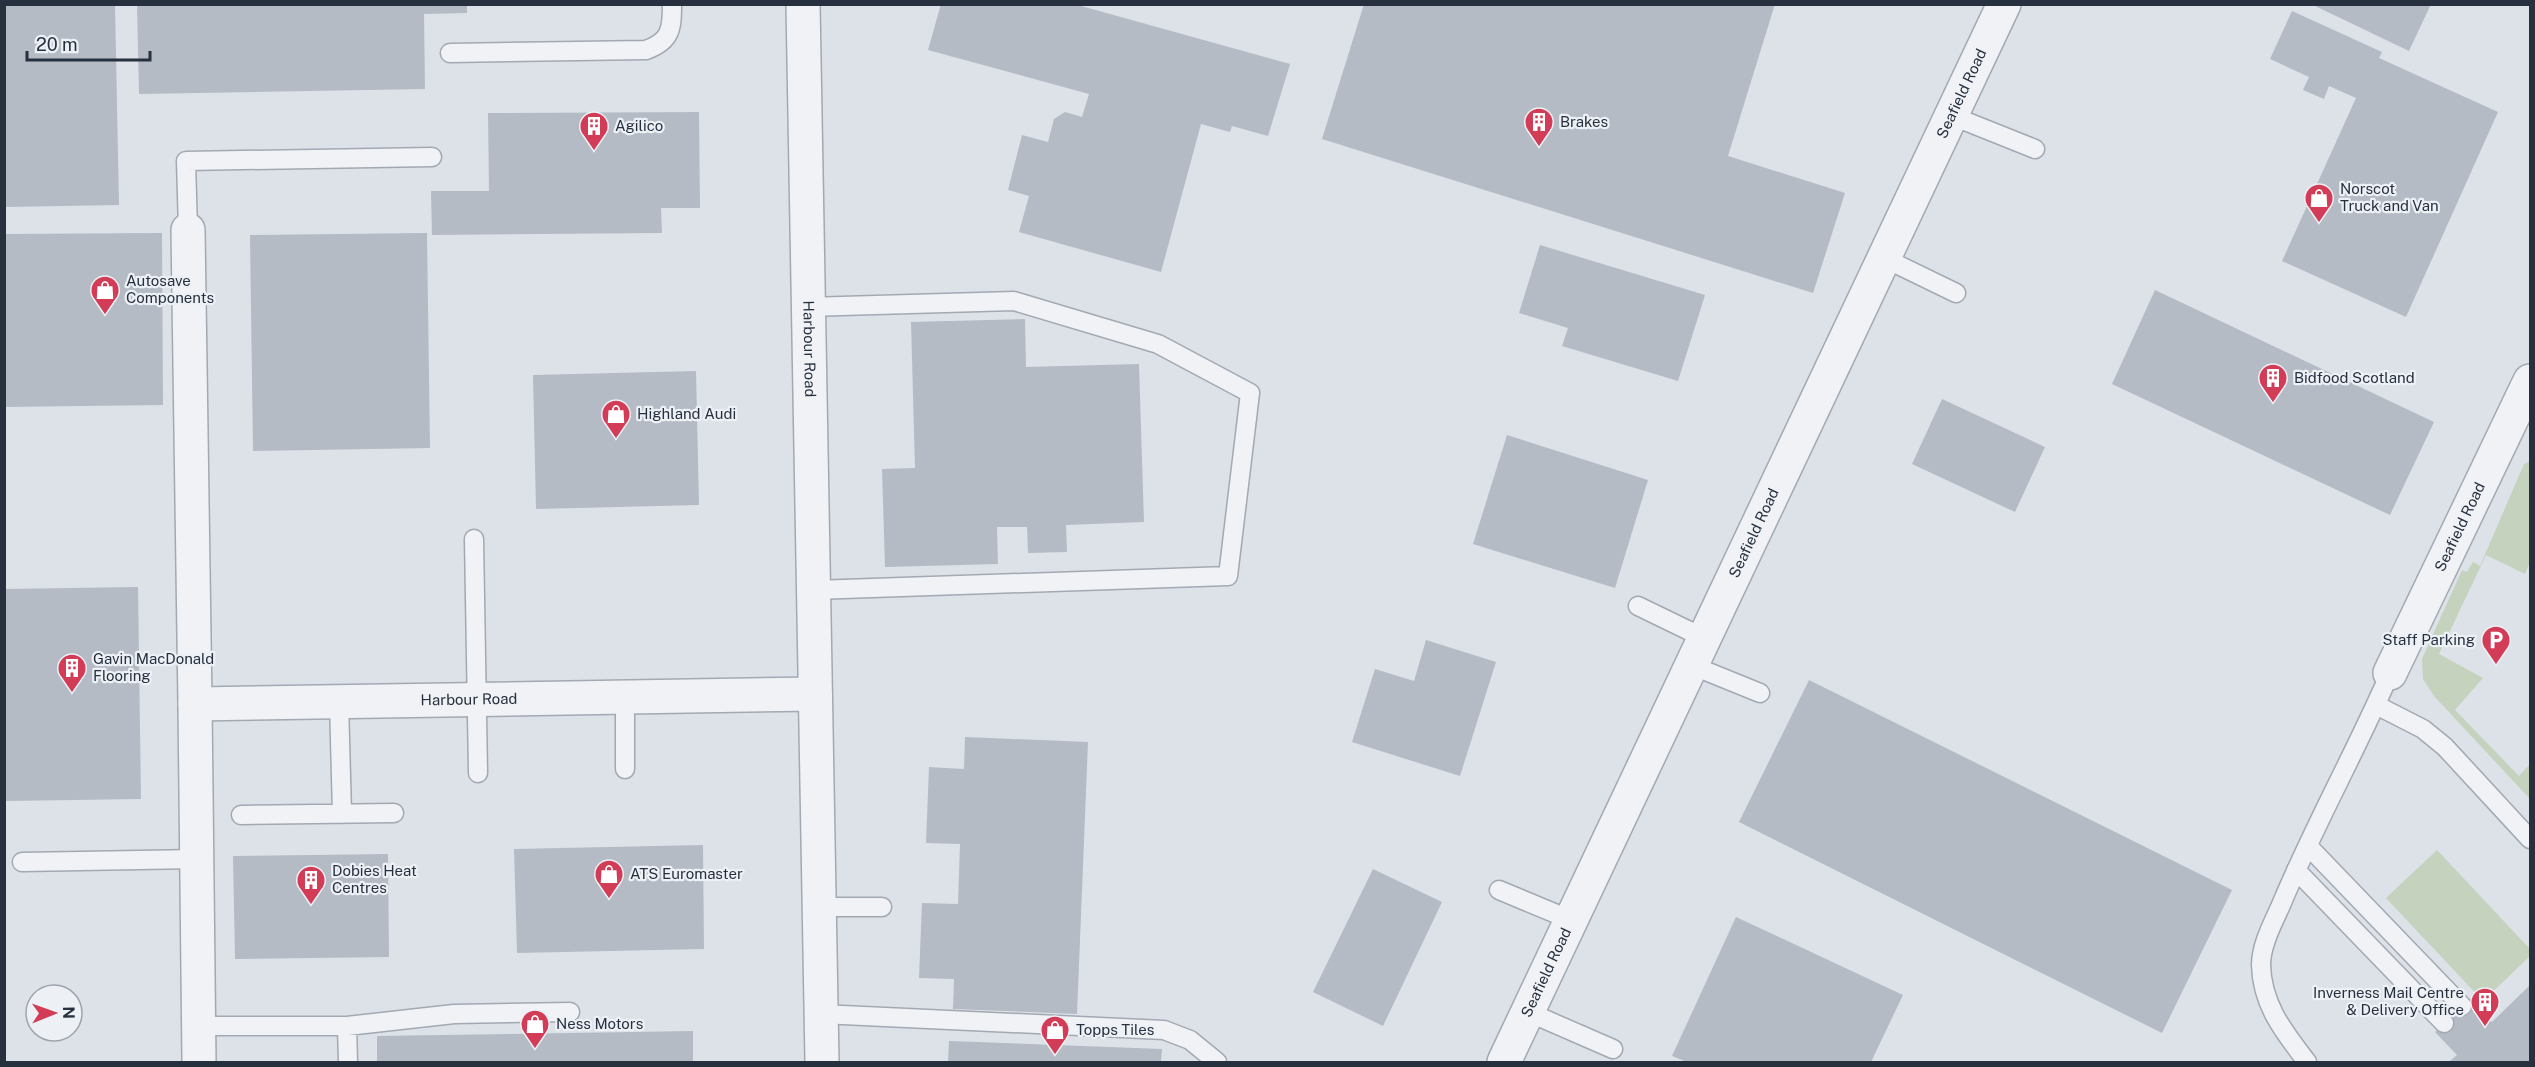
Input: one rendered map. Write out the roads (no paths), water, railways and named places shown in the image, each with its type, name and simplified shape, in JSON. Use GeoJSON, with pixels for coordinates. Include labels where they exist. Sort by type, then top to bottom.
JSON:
{"type":"FeatureCollection","features":[{"type":"Feature","properties":{"kind":"street","name":"Harbour Road"},"geometry":{"type":"LineString","coordinates":[[803,4],[822,1062]]}},
{"type":"Feature","properties":{"kind":"street","name":"Seafield Road"},"geometry":{"type":"LineString","coordinates":[[1504,1062],[2004,4]]}},
{"type":"Feature","properties":{"kind":"street"},"geometry":{"type":"LineString","coordinates":[[188,230],[199,1062]]}},
{"type":"Feature","properties":{"kind":"street","name":"Seafield Road"},"geometry":{"type":"LineString","coordinates":[[2390,673],[2530,381]]}},
{"type":"Feature","properties":{"kind":"street","name":"Harbour Road"},"geometry":{"type":"LineString","coordinates":[[195,704],[815,694]]}},
{"type":"Feature","properties":{"kind":"lane"},"geometry":{"type":"LineString","coordinates":[[450,53],[646,50],[661,45],[669,33],[672,4]]}},
{"type":"Feature","properties":{"kind":"lane"},"geometry":{"type":"LineString","coordinates":[[1950,115],[2035,149]]}},
{"type":"Feature","properties":{"kind":"lane"},"geometry":{"type":"LineString","coordinates":[[188,230],[186,161],[432,157]]}},
{"type":"Feature","properties":{"kind":"lane"},"geometry":{"type":"LineString","coordinates":[[1884,258],[1956,293]]}},
{"type":"Feature","properties":{"kind":"lane"},"geometry":{"type":"LineString","coordinates":[[807,307],[1014,302],[1158,344],[1250,393],[1228,576],[814,590]]}},
{"type":"Feature","properties":{"kind":"lane"},"geometry":{"type":"LineString","coordinates":[[474,539],[478,773]]}},
{"type":"Feature","properties":{"kind":"lane"},"geometry":{"type":"LineString","coordinates":[[1638,606],[1698,651],[1760,693]]}},
{"type":"Feature","properties":{"kind":"lane"},"geometry":{"type":"LineString","coordinates":[[2307,1062],[2275,1020],[2264,994],[2261,963],[2267,939],[2296,870],[2390,673]]}},
{"type":"Feature","properties":{"kind":"lane"},"geometry":{"type":"LineString","coordinates":[[625,696],[625,769]]}},
{"type":"Feature","properties":{"kind":"lane"},"geometry":{"type":"LineString","coordinates":[[339,702],[342,813]]}},
{"type":"Feature","properties":{"kind":"lane"},"geometry":{"type":"LineString","coordinates":[[2376,705],[2423,729],[2445,747],[2530,839]]}},
{"type":"Feature","properties":{"kind":"lane"},"geometry":{"type":"LineString","coordinates":[[241,814],[394,813]]}},
{"type":"Feature","properties":{"kind":"lane"},"geometry":{"type":"LineString","coordinates":[[2308,846],[2462,1006]]}},
{"type":"Feature","properties":{"kind":"lane"},"geometry":{"type":"LineString","coordinates":[[22,862],[197,859]]}},
{"type":"Feature","properties":{"kind":"lane"},"geometry":{"type":"LineString","coordinates":[[2296,870],[2444,1023]]}},
{"type":"Feature","properties":{"kind":"lane"},"geometry":{"type":"LineString","coordinates":[[1499,890],[1571,920]]}},
{"type":"Feature","properties":{"kind":"lane"},"geometry":{"type":"LineString","coordinates":[[819,907],[882,907]]}},
{"type":"Feature","properties":{"kind":"lane"},"geometry":{"type":"LineString","coordinates":[[199,1026],[347,1026],[454,1014],[570,1012]]}},
{"type":"Feature","properties":{"kind":"lane"},"geometry":{"type":"LineString","coordinates":[[1528,1012],[1613,1049]]}},
{"type":"Feature","properties":{"kind":"lane"},"geometry":{"type":"LineString","coordinates":[[821,1014],[1164,1030],[1190,1040],[1217,1062]]}},
{"type":"Feature","properties":{"kind":"lane"},"geometry":{"type":"LineString","coordinates":[[347,1026],[348,1062]]}},
{"type":"Feature","properties":{"kind":"place","name":"Brakes"},"geometry":{"type":"Point","coordinates":[1539,148]}},
{"type":"Feature","properties":{"kind":"place","name":"Agilico"},"geometry":{"type":"Point","coordinates":[594,152]}},
{"type":"Feature","properties":{"kind":"place","name":"Norscot Truck and Van"},"geometry":{"type":"Point","coordinates":[2319,224]}},
{"type":"Feature","properties":{"kind":"place","name":"Autosave Components"},"geometry":{"type":"Point","coordinates":[105,316]}},
{"type":"Feature","properties":{"kind":"place","name":"Bidfood Scotland"},"geometry":{"type":"Point","coordinates":[2273,404]}},
{"type":"Feature","properties":{"kind":"place","name":"Highland Audi"},"geometry":{"type":"Point","coordinates":[616,440]}},
{"type":"Feature","properties":{"kind":"place","name":"Staff Parking"},"geometry":{"type":"Point","coordinates":[2496,666]}},
{"type":"Feature","properties":{"kind":"place","name":"Gavin MacDonald Flooring"},"geometry":{"type":"Point","coordinates":[72,694]}},
{"type":"Feature","properties":{"kind":"place","name":"ATS Euromaster"},"geometry":{"type":"Point","coordinates":[609,900]}},
{"type":"Feature","properties":{"kind":"place","name":"Dobies Heat Centres"},"geometry":{"type":"Point","coordinates":[311,906]}},
{"type":"Feature","properties":{"kind":"place","name":"Inverness Mail Centre & Delivery Office"},"geometry":{"type":"Point","coordinates":[2485,1028]}},
{"type":"Feature","properties":{"kind":"place","name":"Ness Motors"},"geometry":{"type":"Point","coordinates":[535,1050]}},
{"type":"Feature","properties":{"kind":"place","name":"Topps Tiles"},"geometry":{"type":"Point","coordinates":[1055,1056]}}]}
